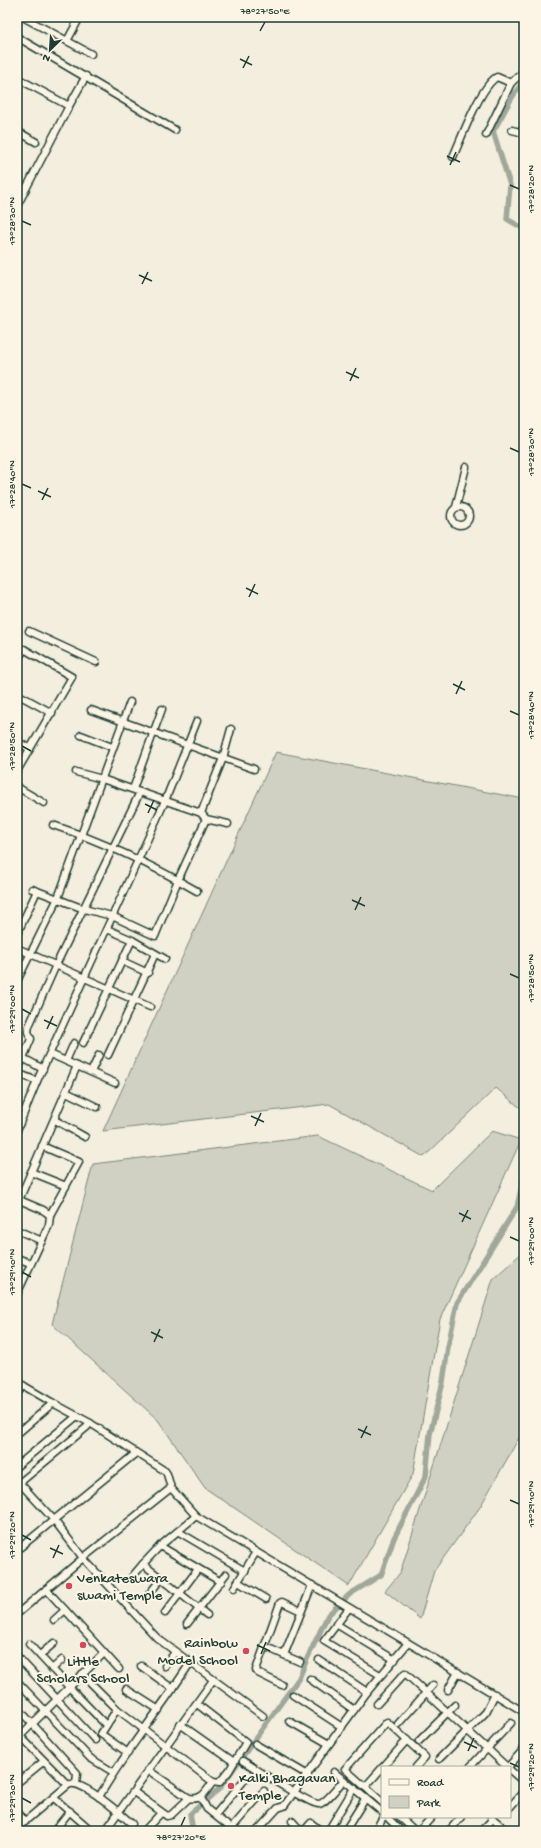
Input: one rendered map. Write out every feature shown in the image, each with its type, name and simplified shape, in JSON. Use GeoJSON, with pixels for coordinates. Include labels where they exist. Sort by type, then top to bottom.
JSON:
{"type":"FeatureCollection","features":[{"type":"Feature","properties":{"kind":"street"},"geometry":{"type":"LineString","coordinates":[[23,17],[91,54]]}},
{"type":"Feature","properties":{"kind":"street"},"geometry":{"type":"LineString","coordinates":[[67,41],[80,17]]}},
{"type":"Feature","properties":{"kind":"street"},"geometry":{"type":"LineString","coordinates":[[17,37],[86,76],[175,130]]}},
{"type":"Feature","properties":{"kind":"street"},"geometry":{"type":"LineString","coordinates":[[486,135],[511,83],[524,71]]}},
{"type":"Feature","properties":{"kind":"street"},"geometry":{"type":"LineString","coordinates":[[17,206],[86,76]]}},
{"type":"Feature","properties":{"kind":"street"},"geometry":{"type":"LineString","coordinates":[[453,156],[478,102],[491,80],[497,77],[511,83]]}},
{"type":"Feature","properties":{"kind":"street"},"geometry":{"type":"LineString","coordinates":[[17,78],[69,106]]}},
{"type":"Feature","properties":{"kind":"street"},"geometry":{"type":"LineString","coordinates":[[512,130],[524,133]]}},
{"type":"Feature","properties":{"kind":"street"},"geometry":{"type":"LineString","coordinates":[[17,131],[36,142]]}},
{"type":"Feature","properties":{"kind":"street"},"geometry":{"type":"LineString","coordinates":[[456,508],[466,467]]}},
{"type":"Feature","properties":{"kind":"street"},"geometry":{"type":"LineString","coordinates":[[28,631],[96,662]]}},
{"type":"Feature","properties":{"kind":"street"},"geometry":{"type":"LineString","coordinates":[[17,661],[24,649],[72,677],[17,771]]}},
{"type":"Feature","properties":{"kind":"street"},"geometry":{"type":"LineString","coordinates":[[17,694],[52,713]]}},
{"type":"Feature","properties":{"kind":"street"},"geometry":{"type":"LineString","coordinates":[[17,980],[58,898],[91,803],[102,779],[112,747],[130,702]]}},
{"type":"Feature","properties":{"kind":"street"},"geometry":{"type":"LineString","coordinates":[[133,789],[155,732],[162,709]]}},
{"type":"Feature","properties":{"kind":"street"},"geometry":{"type":"LineString","coordinates":[[91,710],[254,769]]}},
{"type":"Feature","properties":{"kind":"street"},"geometry":{"type":"LineString","coordinates":[[17,1130],[37,1081],[165,801],[197,721]]}},
{"type":"Feature","properties":{"kind":"street"},"geometry":{"type":"LineString","coordinates":[[201,813],[223,758],[231,729]]}},
{"type":"Feature","properties":{"kind":"street"},"geometry":{"type":"LineString","coordinates":[[81,736],[112,747]]}},
{"type":"Feature","properties":{"kind":"street"},"geometry":{"type":"LineString","coordinates":[[17,741],[30,749]]}},
{"type":"Feature","properties":{"kind":"street"},"geometry":{"type":"LineString","coordinates":[[76,772],[133,789],[201,813],[206,819],[228,824]]}},
{"type":"Feature","properties":{"kind":"street"},"geometry":{"type":"LineString","coordinates":[[17,787],[44,803]]}},
{"type":"Feature","properties":{"kind":"street"},"geometry":{"type":"LineString","coordinates":[[37,1081],[17,1072],[31,1039],[28,1030],[29,1026],[56,965],[140,792]]}},
{"type":"Feature","properties":{"kind":"street"},"geometry":{"type":"LineString","coordinates":[[17,934],[34,890],[84,909],[112,916],[156,936],[178,880],[206,819]]}},
{"type":"Feature","properties":{"kind":"street"},"geometry":{"type":"LineString","coordinates":[[53,825],[81,835],[138,860],[197,891]]}},
{"type":"Feature","properties":{"kind":"street"},"geometry":{"type":"LineString","coordinates":[[107,929],[132,940],[165,959]]}},
{"type":"Feature","properties":{"kind":"street"},"geometry":{"type":"LineString","coordinates":[[83,1043],[132,940]]}},
{"type":"Feature","properties":{"kind":"street"},"geometry":{"type":"LineString","coordinates":[[17,948],[150,1007]]}},
{"type":"Feature","properties":{"kind":"street"},"geometry":{"type":"LineString","coordinates":[[108,1055],[156,954]]}},
{"type":"Feature","properties":{"kind":"street"},"geometry":{"type":"LineString","coordinates":[[122,961],[148,973]]}},
{"type":"Feature","properties":{"kind":"street"},"geometry":{"type":"LineString","coordinates":[[66,1061],[74,1043]]}},
{"type":"Feature","properties":{"kind":"street"},"geometry":{"type":"LineString","coordinates":[[17,1047],[26,1051]]}},
{"type":"Feature","properties":{"kind":"street"},"geometry":{"type":"LineString","coordinates":[[50,1054],[116,1084]]}},
{"type":"Feature","properties":{"kind":"street"},"geometry":{"type":"LineString","coordinates":[[91,1072],[100,1055]]}},
{"type":"Feature","properties":{"kind":"street"},"geometry":{"type":"LineString","coordinates":[[23,1058],[43,1069]]}},
{"type":"Feature","properties":{"kind":"street"},"geometry":{"type":"LineString","coordinates":[[50,1215],[18,1200],[77,1066]]}},
{"type":"Feature","properties":{"kind":"street"},"geometry":{"type":"LineString","coordinates":[[66,1092],[97,1107]]}},
{"type":"Feature","properties":{"kind":"street"},"geometry":{"type":"LineString","coordinates":[[54,1120],[85,1137]]}},
{"type":"Feature","properties":{"kind":"street"},"geometry":{"type":"LineString","coordinates":[[17,1293],[49,1225],[50,1215],[79,1162],[42,1146]]}},
{"type":"Feature","properties":{"kind":"street"},"geometry":{"type":"LineString","coordinates":[[31,1172],[66,1186]]}},
{"type":"Feature","properties":{"kind":"street"},"geometry":{"type":"LineString","coordinates":[[17,1230],[42,1241]]}},
{"type":"Feature","properties":{"kind":"street"},"geometry":{"type":"LineString","coordinates":[[17,1258],[30,1263]]}},
{"type":"Feature","properties":{"kind":"street"},"geometry":{"type":"LineString","coordinates":[[17,1381],[90,1423],[165,1471],[168,1474],[171,1488],[196,1516],[524,1712]]}},
{"type":"Feature","properties":{"kind":"street"},"geometry":{"type":"LineString","coordinates":[[17,1393],[24,1386]]}},
{"type":"Feature","properties":{"kind":"street"},"geometry":{"type":"LineString","coordinates":[[17,1434],[53,1403]]}},
{"type":"Feature","properties":{"kind":"street"},"geometry":{"type":"LineString","coordinates":[[17,1466],[77,1416]]}},
{"type":"Feature","properties":{"kind":"street"},"geometry":{"type":"LineString","coordinates":[[90,1423],[88,1427],[18,1483],[54,1520],[83,1558],[157,1638],[263,1716]]}},
{"type":"Feature","properties":{"kind":"street"},"geometry":{"type":"LineString","coordinates":[[17,1550],[136,1453]]}},
{"type":"Feature","properties":{"kind":"street"},"geometry":{"type":"LineString","coordinates":[[17,1614],[83,1558],[171,1488]]}},
{"type":"Feature","properties":{"kind":"street"},"geometry":{"type":"LineString","coordinates":[[132,1577],[160,1546],[179,1532],[196,1516]]}},
{"type":"Feature","properties":{"kind":"street"},"geometry":{"type":"LineString","coordinates":[[179,1532],[245,1571]]}},
{"type":"Feature","properties":{"kind":"street"},"geometry":{"type":"LineString","coordinates":[[160,1546],[221,1582]]}},
{"type":"Feature","properties":{"kind":"street"},"geometry":{"type":"LineString","coordinates":[[256,1552],[236,1585],[266,1599]]}},
{"type":"Feature","properties":{"kind":"street"},"geometry":{"type":"LineString","coordinates":[[143,1564],[207,1614]]}},
{"type":"Feature","properties":{"kind":"street"},"geometry":{"type":"LineString","coordinates":[[165,1613],[198,1569]]}},
{"type":"Feature","properties":{"kind":"street"},"geometry":{"type":"LineString","coordinates":[[186,1624],[226,1574]]}},
{"type":"Feature","properties":{"kind":"street"},"geometry":{"type":"LineString","coordinates":[[149,1594],[161,1578]]}},
{"type":"Feature","properties":{"kind":"street"},"geometry":{"type":"LineString","coordinates":[[284,1655],[312,1585]]}},
{"type":"Feature","properties":{"kind":"street"},"geometry":{"type":"LineString","coordinates":[[46,1589],[119,1669]]}},
{"type":"Feature","properties":{"kind":"street"},"geometry":{"type":"LineString","coordinates":[[282,1685],[256,1672],[280,1603],[282,1602],[301,1611]]}},
{"type":"Feature","properties":{"kind":"street"},"geometry":{"type":"LineString","coordinates":[[349,1608],[324,1641],[380,1674]]}},
{"type":"Feature","properties":{"kind":"street"},"geometry":{"type":"LineString","coordinates":[[54,1620],[65,1610]]}},
{"type":"Feature","properties":{"kind":"street"},"geometry":{"type":"LineString","coordinates":[[336,1624],[394,1660]]}},
{"type":"Feature","properties":{"kind":"street"},"geometry":{"type":"LineString","coordinates":[[40,1656],[54,1643]]}},
{"type":"Feature","properties":{"kind":"street"},"geometry":{"type":"LineString","coordinates":[[262,1830],[278,1808],[284,1806],[295,1793],[380,1674],[408,1643]]}},
{"type":"Feature","properties":{"kind":"street"},"geometry":{"type":"LineString","coordinates":[[29,1644],[69,1688],[106,1725]]}},
{"type":"Feature","properties":{"kind":"street"},"geometry":{"type":"LineString","coordinates":[[264,1646],[300,1662]]}},
{"type":"Feature","properties":{"kind":"street"},"geometry":{"type":"LineString","coordinates":[[165,1666],[175,1652]]}},
{"type":"Feature","properties":{"kind":"street"},"geometry":{"type":"LineString","coordinates":[[68,1785],[18,1736],[33,1724],[104,1653]]}},
{"type":"Feature","properties":{"kind":"street"},"geometry":{"type":"LineString","coordinates":[[17,1656],[95,1740]]}},
{"type":"Feature","properties":{"kind":"street"},"geometry":{"type":"LineString","coordinates":[[52,1669],[62,1660]]}},
{"type":"Feature","properties":{"kind":"street"},"geometry":{"type":"LineString","coordinates":[[319,1660],[367,1692]]}},
{"type":"Feature","properties":{"kind":"street"},"geometry":{"type":"LineString","coordinates":[[99,1797],[113,1772],[159,1710],[190,1663]]}},
{"type":"Feature","properties":{"kind":"street"},"geometry":{"type":"LineString","coordinates":[[141,1666],[173,1689]]}},
{"type":"Feature","properties":{"kind":"street"},"geometry":{"type":"LineString","coordinates":[[448,1690],[458,1672]]}},
{"type":"Feature","properties":{"kind":"street"},"geometry":{"type":"LineString","coordinates":[[377,1704],[405,1673],[507,1766]]}},
{"type":"Feature","properties":{"kind":"street"},"geometry":{"type":"LineString","coordinates":[[82,1674],[117,1709],[164,1747],[213,1782],[219,1783],[223,1780],[246,1744],[246,1741],[197,1704]]}},
{"type":"Feature","properties":{"kind":"street"},"geometry":{"type":"LineString","coordinates":[[310,1679],[354,1710]]}},
{"type":"Feature","properties":{"kind":"street"},"geometry":{"type":"LineString","coordinates":[[105,1831],[134,1792],[180,1724],[197,1704],[213,1680]]}},
{"type":"Feature","properties":{"kind":"street"},"geometry":{"type":"LineString","coordinates":[[17,1681],[90,1758],[113,1772]]}},
{"type":"Feature","properties":{"kind":"street"},"geometry":{"type":"LineString","coordinates":[[398,1724],[433,1685]]}},
{"type":"Feature","properties":{"kind":"street"},"geometry":{"type":"LineString","coordinates":[[126,1689],[159,1710]]}},
{"type":"Feature","properties":{"kind":"street"},"geometry":{"type":"LineString","coordinates":[[439,1759],[486,1712],[495,1694]]}},
{"type":"Feature","properties":{"kind":"street"},"geometry":{"type":"LineString","coordinates":[[293,1695],[342,1726]]}},
{"type":"Feature","properties":{"kind":"street"},"geometry":{"type":"LineString","coordinates":[[419,1741],[446,1712],[455,1705]]}},
{"type":"Feature","properties":{"kind":"street"},"geometry":{"type":"LineString","coordinates":[[17,1707],[77,1773],[76,1784]]}},
{"type":"Feature","properties":{"kind":"street"},"geometry":{"type":"LineString","coordinates":[[117,1709],[100,1734],[128,1753]]}},
{"type":"Feature","properties":{"kind":"street"},"geometry":{"type":"LineString","coordinates":[[289,1721],[329,1744]]}},
{"type":"Feature","properties":{"kind":"street"},"geometry":{"type":"LineString","coordinates":[[381,1801],[345,1769],[387,1722],[425,1757],[417,1766]]}},
{"type":"Feature","properties":{"kind":"street"},"geometry":{"type":"LineString","coordinates":[[471,1766],[511,1723]]}},
{"type":"Feature","properties":{"kind":"street"},"geometry":{"type":"LineString","coordinates":[[180,1724],[234,1762]]}},
{"type":"Feature","properties":{"kind":"street"},"geometry":{"type":"LineString","coordinates":[[385,1766],[407,1740]]}},
{"type":"Feature","properties":{"kind":"street"},"geometry":{"type":"LineString","coordinates":[[256,1744],[308,1775]]}},
{"type":"Feature","properties":{"kind":"street"},"geometry":{"type":"LineString","coordinates":[[509,1766],[524,1749]]}},
{"type":"Feature","properties":{"kind":"street"},"geometry":{"type":"LineString","coordinates":[[17,1783],[44,1761]]}},
{"type":"Feature","properties":{"kind":"street"},"geometry":{"type":"LineString","coordinates":[[243,1761],[314,1803],[320,1804],[323,1802],[344,1780]]}},
{"type":"Feature","properties":{"kind":"street"},"geometry":{"type":"LineString","coordinates":[[148,1770],[189,1798],[194,1799],[201,1798],[213,1782]]}},
{"type":"Feature","properties":{"kind":"street"},"geometry":{"type":"LineString","coordinates":[[365,1787],[381,1770]]}},
{"type":"Feature","properties":{"kind":"street"},"geometry":{"type":"LineString","coordinates":[[511,1771],[524,1782]]}},
{"type":"Feature","properties":{"kind":"street"},"geometry":{"type":"LineString","coordinates":[[334,1772],[381,1811]]}},
{"type":"Feature","properties":{"kind":"street"},"geometry":{"type":"LineString","coordinates":[[215,1815],[246,1778]]}},
{"type":"Feature","properties":{"kind":"street"},"geometry":{"type":"LineString","coordinates":[[17,1828],[68,1785],[76,1784],[99,1797],[132,1824]]}},
{"type":"Feature","properties":{"kind":"street"},"geometry":{"type":"LineString","coordinates":[[328,1831],[354,1788]]}},
{"type":"Feature","properties":{"kind":"street"},"geometry":{"type":"LineString","coordinates":[[201,1798],[207,1809],[232,1830],[264,1791]]}},
{"type":"Feature","properties":{"kind":"street"},"geometry":{"type":"LineString","coordinates":[[511,1805],[524,1791]]}},
{"type":"Feature","properties":{"kind":"street"},"geometry":{"type":"LineString","coordinates":[[134,1792],[167,1816],[171,1815],[189,1798]]}},
{"type":"Feature","properties":{"kind":"street"},"geometry":{"type":"LineString","coordinates":[[54,1798],[70,1811],[85,1829],[92,1831]]}},
{"type":"Feature","properties":{"kind":"street"},"geometry":{"type":"LineString","coordinates":[[345,1831],[365,1799]]}},
{"type":"Feature","properties":{"kind":"street"},"geometry":{"type":"LineString","coordinates":[[17,1811],[25,1822]]}},
{"type":"Feature","properties":{"kind":"street"},"geometry":{"type":"LineString","coordinates":[[54,1831],[70,1811]]}},
{"type":"Feature","properties":{"kind":"street"},"geometry":{"type":"LineString","coordinates":[[144,1831],[161,1813]]}},
{"type":"Feature","properties":{"kind":"street"},"geometry":{"type":"LineString","coordinates":[[375,1831],[382,1818]]}},
{"type":"Feature","properties":{"kind":"street"},"geometry":{"type":"LineString","coordinates":[[388,1818],[401,1831]]}},
{"type":"Feature","properties":{"kind":"street"},"geometry":{"type":"LineString","coordinates":[[402,1818],[415,1831]]}},
{"type":"Feature","properties":{"kind":"street"},"geometry":{"type":"LineString","coordinates":[[419,1831],[431,1818]]}},
{"type":"Feature","properties":{"kind":"street"},"geometry":{"type":"LineString","coordinates":[[449,1831],[460,1818]]}},
{"type":"Feature","properties":{"kind":"street"},"geometry":{"type":"LineString","coordinates":[[481,1831],[492,1818],[507,1831]]}},
{"type":"Feature","properties":{"kind":"street"},"geometry":{"type":"LineString","coordinates":[[292,1821],[303,1831],[311,1823],[321,1831]]}},
{"type":"Feature","properties":{"kind":"green space"},"geometry":{"type":"Polygon","coordinates":[[[276,752],[524,799],[523,1110],[496,1088],[424,1157],[329,1104],[103,1131],[276,752]]]}},
{"type":"Feature","properties":{"kind":"green space"},"geometry":{"type":"Polygon","coordinates":[[[492,1131],[521,1140],[440,1319],[413,1474],[349,1586],[205,1488],[158,1420],[52,1324],[93,1164],[318,1136],[432,1190],[492,1131]]]}},
{"type":"Feature","properties":{"kind":"green space"},"geometry":{"type":"Polygon","coordinates":[[[524,1251],[524,1429],[480,1507],[434,1571],[420,1619],[385,1591],[400,1573],[493,1279],[524,1251]]]}},
{"type":"Feature","properties":{"kind":"waterway"},"geometry":{"type":"LineString","coordinates":[[524,81],[511,98],[493,131],[510,185],[507,219],[524,229]]}},
{"type":"Feature","properties":{"kind":"waterway"},"geometry":{"type":"LineString","coordinates":[[193,1831],[190,1814],[219,1789],[299,1678],[328,1615],[350,1594],[381,1575],[394,1538],[426,1476],[430,1434],[443,1382],[457,1303],[517,1207],[524,1176]]}},
{"type":"Feature","properties":{"kind":"place","name":"Venkateswara swami Temple"},"geometry":{"type":"Point","coordinates":[69,1586]}},
{"type":"Feature","properties":{"kind":"place","name":"Little Scholars School"},"geometry":{"type":"Point","coordinates":[83,1645]}},
{"type":"Feature","properties":{"kind":"place","name":"Rainbow Model School"},"geometry":{"type":"Point","coordinates":[246,1651]}},
{"type":"Feature","properties":{"kind":"place","name":"Kalki Bhagavan Temple"},"geometry":{"type":"Point","coordinates":[231,1786]}}]}
